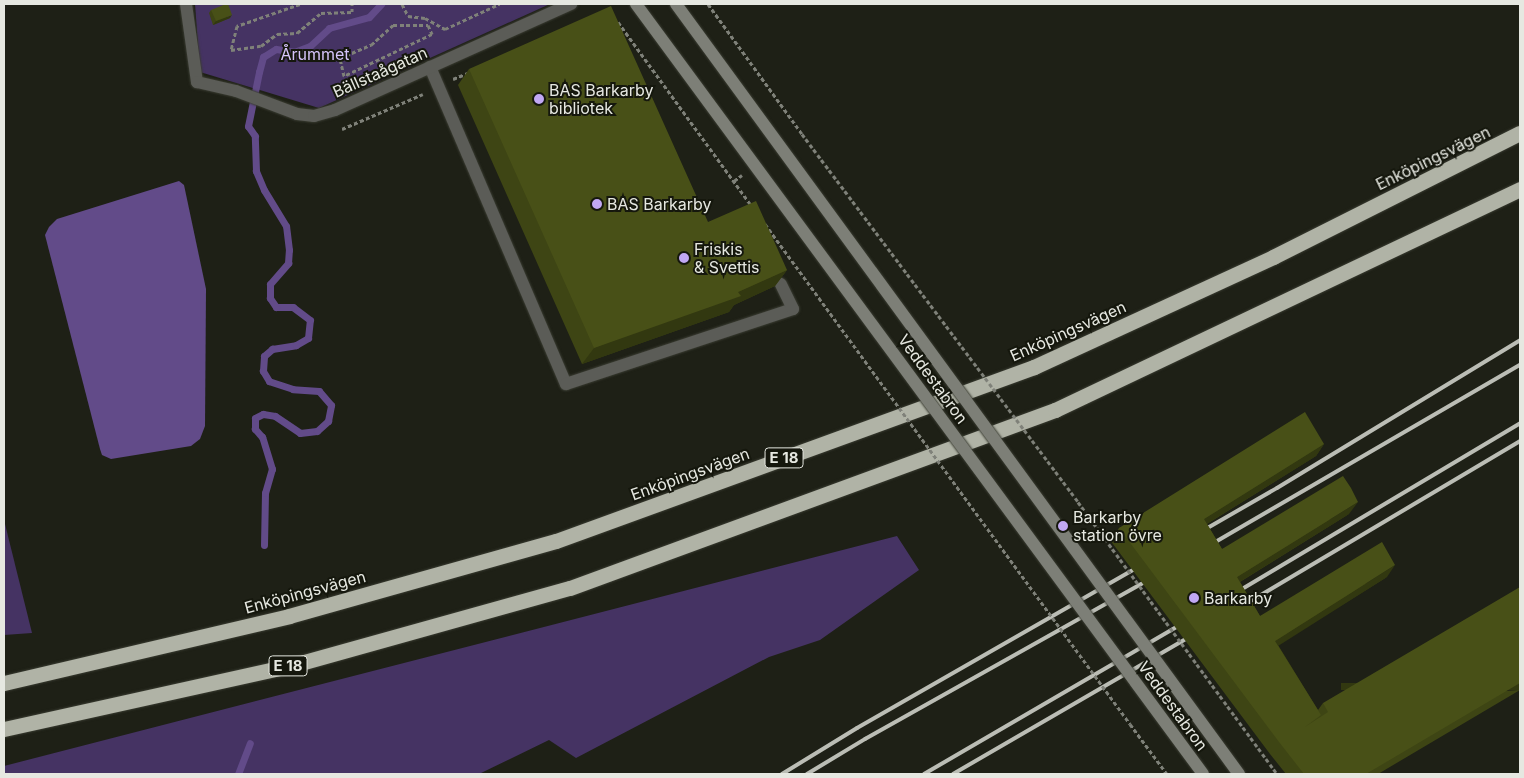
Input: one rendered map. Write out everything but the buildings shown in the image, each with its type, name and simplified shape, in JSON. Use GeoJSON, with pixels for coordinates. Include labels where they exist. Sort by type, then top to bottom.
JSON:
{"type":"FeatureCollection","features":[{"type":"Feature","properties":{"kind":"highway","name":"Enköpingsvägen"},"geometry":{"type":"LineString","coordinates":[[6,682],[289,616],[556,541],[1034,367],[1273,257],[1520,133]]}},
{"type":"Feature","properties":{"kind":"highway","name":"E 18"},"geometry":{"type":"LineString","coordinates":[[4,729],[297,664],[570,588],[1055,410],[1520,189]]}},
{"type":"Feature","properties":{"kind":"street","name":"Bällstaågatan"},"geometry":{"type":"LineString","coordinates":[[186,4],[197,82],[236,91],[297,114],[314,116],[335,110],[571,4]]}},
{"type":"Feature","properties":{"kind":"street","name":"Veddestabron"},"geometry":{"type":"LineString","coordinates":[[636,4],[1203,774]]}},
{"type":"Feature","properties":{"kind":"street","name":"Veddestabron"},"geometry":{"type":"LineString","coordinates":[[676,4],[1239,774]]}},
{"type":"Feature","properties":{"kind":"street"},"geometry":{"type":"LineString","coordinates":[[430,67],[566,384],[793,309],[781,284]]}},
{"type":"Feature","properties":{"kind":"path"},"geometry":{"type":"LineString","coordinates":[[300,4],[238,26],[231,50],[261,46],[277,34],[297,33],[321,12],[352,12],[352,4]]}},
{"type":"Feature","properties":{"kind":"path"},"geometry":{"type":"LineString","coordinates":[[402,4],[408,16],[425,18],[445,29],[499,4]]}},
{"type":"Feature","properties":{"kind":"path"},"geometry":{"type":"LineString","coordinates":[[708,4],[802,134],[1159,610],[1276,774]]}},
{"type":"Feature","properties":{"kind":"path"},"geometry":{"type":"LineString","coordinates":[[616,20],[757,213]]}},
{"type":"Feature","properties":{"kind":"path"},"geometry":{"type":"LineString","coordinates":[[428,24],[432,34],[344,76],[340,58],[371,45],[393,25],[428,24]]}},
{"type":"Feature","properties":{"kind":"path"},"geometry":{"type":"LineString","coordinates":[[763,221],[1167,774]]}},
{"type":"Feature","properties":{"kind":"green space","name":"Årummet"},"geometry":{"type":"Polygon","coordinates":[[[195,4],[550,4],[319,108],[200,72],[195,4]]]}},
{"type":"Feature","properties":{"kind":"green space"},"geometry":{"type":"Polygon","coordinates":[[[4,520],[32,633],[4,635],[4,520]]]}},
{"type":"Feature","properties":{"kind":"green space"},"geometry":{"type":"Polygon","coordinates":[[[897,536],[919,570],[820,640],[769,657],[576,758],[549,740],[479,774],[4,774],[4,766],[897,536]]]}},
{"type":"Feature","properties":{"kind":"shaded area"},"geometry":{"type":"Polygon","coordinates":[[[179,181],[184,185],[206,289],[205,426],[200,439],[191,446],[111,459],[102,455],[100,449],[45,235],[49,227],[57,219],[179,181]]]}},
{"type":"Feature","properties":{"kind":"waterway"},"geometry":{"type":"LineString","coordinates":[[264,545],[265,493],[272,469],[262,437],[255,429],[255,418],[263,414],[275,416],[300,433],[317,431],[328,421],[331,405],[319,391],[293,389],[269,381],[263,371],[264,356],[272,349],[296,345],[308,338],[310,320],[293,307],[276,307],[270,298],[270,284],[288,263],[289,250],[286,226],[264,190],[256,171],[255,136],[248,126],[259,72],[263,57],[276,49],[294,52],[310,46],[329,28],[369,17],[381,4]]}},
{"type":"Feature","properties":{"kind":"waterway"},"geometry":{"type":"LineString","coordinates":[[238,774],[250,743]]}},
{"type":"Feature","properties":{"kind":"railway"},"geometry":{"type":"LineString","coordinates":[[1197,534],[1277,488],[1520,340]]}},
{"type":"Feature","properties":{"kind":"railway"},"geometry":{"type":"LineString","coordinates":[[1205,548],[1520,365]]}},
{"type":"Feature","properties":{"kind":"railway"},"geometry":{"type":"LineString","coordinates":[[1232,595],[1520,423]]}},
{"type":"Feature","properties":{"kind":"railway"},"geometry":{"type":"LineString","coordinates":[[1239,608],[1520,441]]}},
{"type":"Feature","properties":{"kind":"railway"},"geometry":{"type":"LineString","coordinates":[[782,774],[857,728],[1145,563]]}},
{"type":"Feature","properties":{"kind":"railway"},"geometry":{"type":"LineString","coordinates":[[807,774],[865,739],[1155,576]]}},
{"type":"Feature","properties":{"kind":"railway"},"geometry":{"type":"LineString","coordinates":[[924,774],[1187,621]]}},
{"type":"Feature","properties":{"kind":"railway"},"geometry":{"type":"LineString","coordinates":[[953,774],[1198,632]]}},
{"type":"Feature","properties":{"kind":"place","name":"BAS Barkarby bibliotek"},"geometry":{"type":"Point","coordinates":[539,99]}},
{"type":"Feature","properties":{"kind":"place","name":"BAS Barkarby"},"geometry":{"type":"Point","coordinates":[597,204]}},
{"type":"Feature","properties":{"kind":"place","name":"Friskis & Svettis"},"geometry":{"type":"Point","coordinates":[684,258]}},
{"type":"Feature","properties":{"kind":"place","name":"Barkarby station övre"},"geometry":{"type":"Point","coordinates":[1063,526]}},
{"type":"Feature","properties":{"kind":"place","name":"Barkarby"},"geometry":{"type":"Point","coordinates":[1194,598]}}]}
